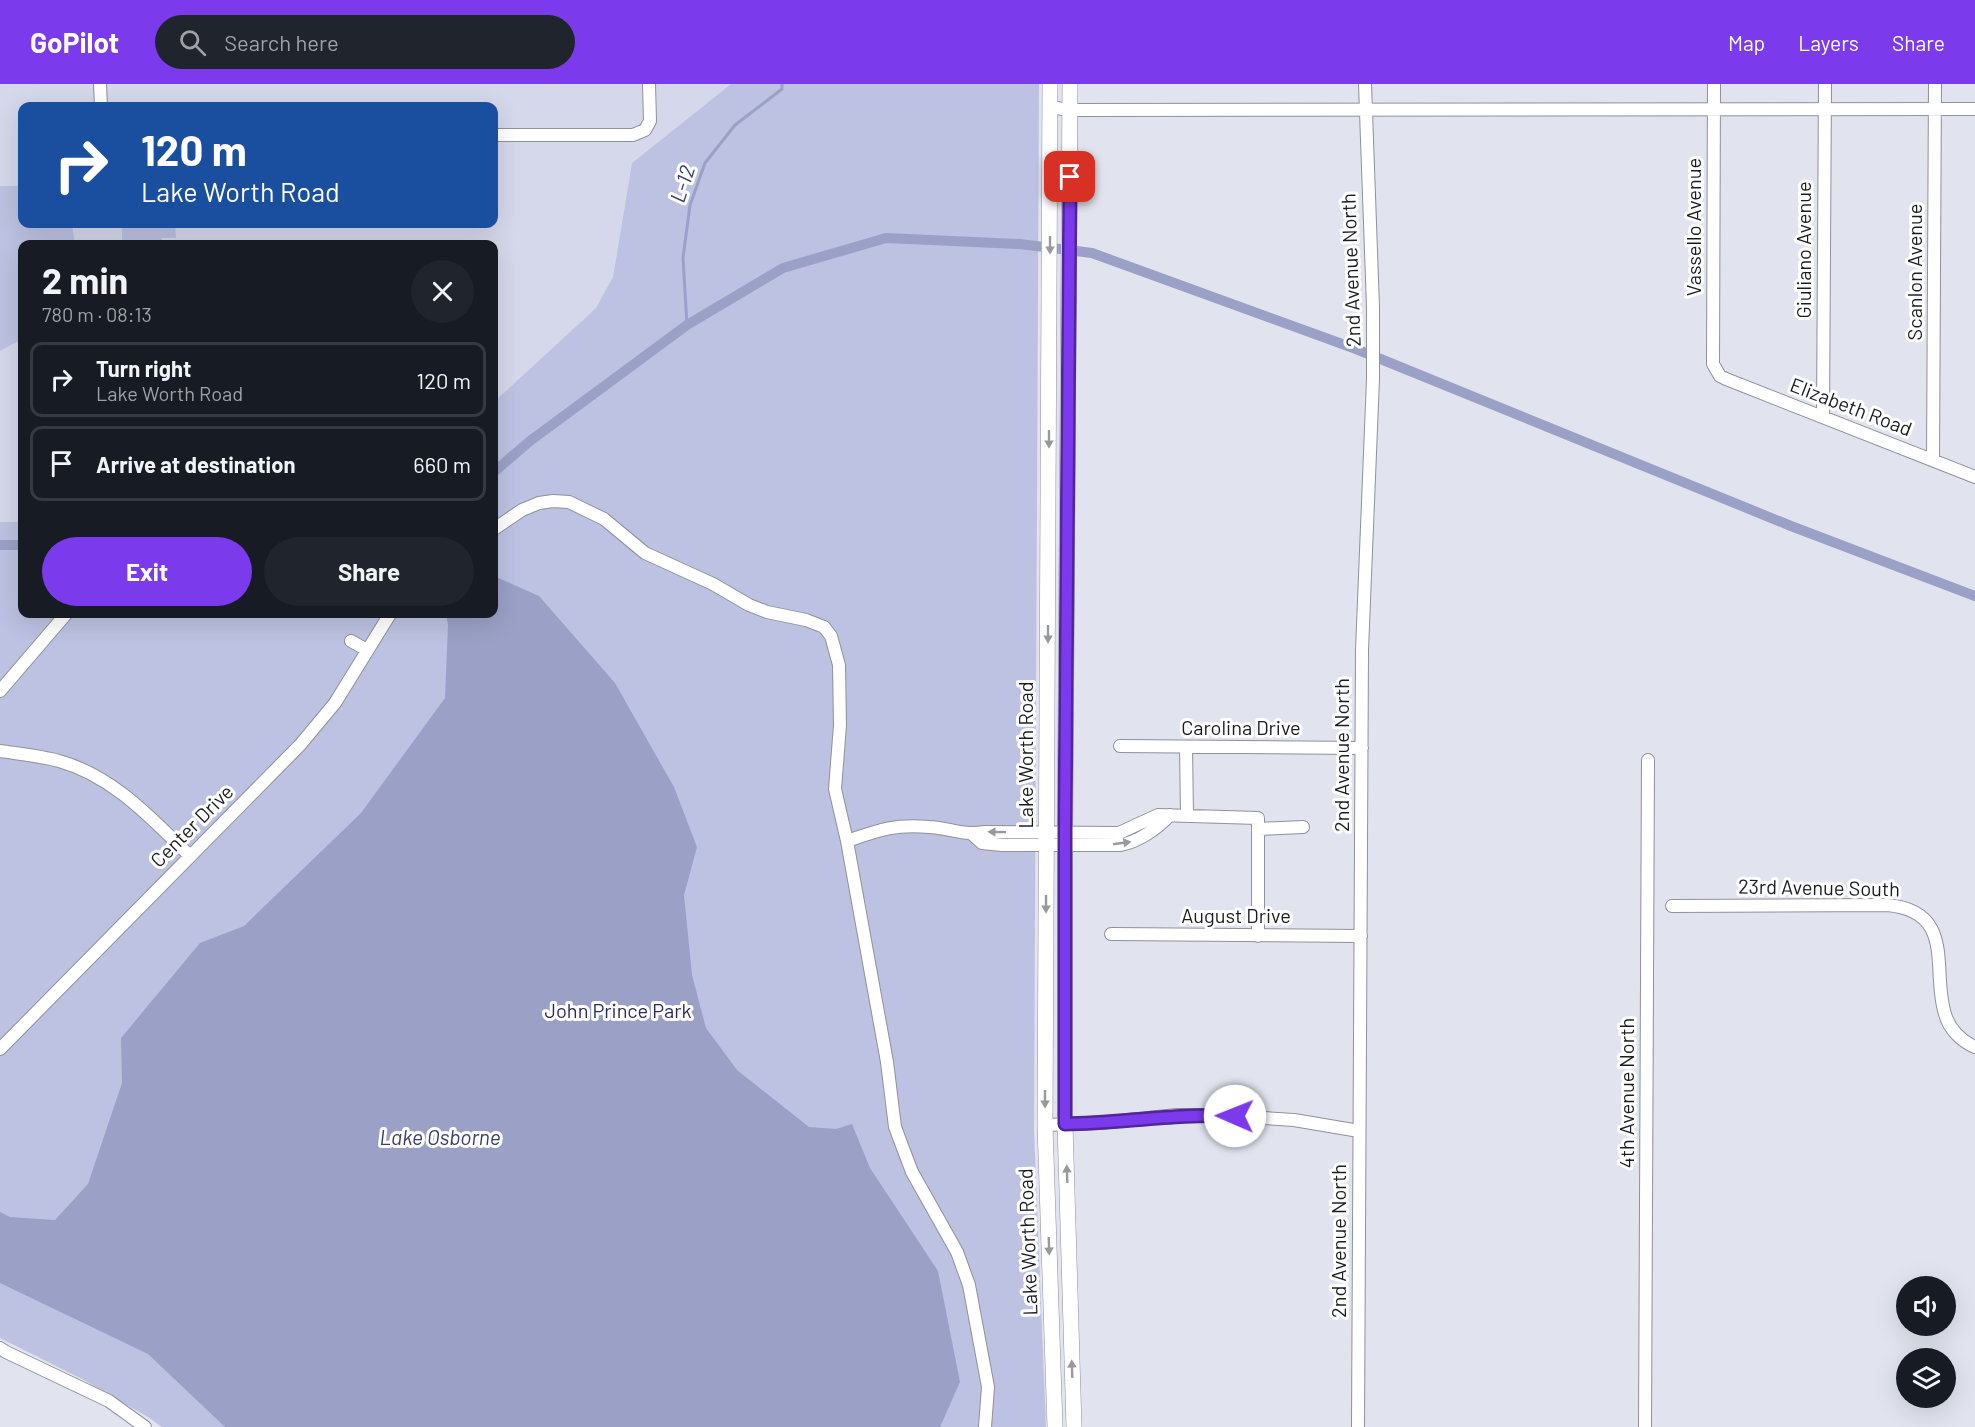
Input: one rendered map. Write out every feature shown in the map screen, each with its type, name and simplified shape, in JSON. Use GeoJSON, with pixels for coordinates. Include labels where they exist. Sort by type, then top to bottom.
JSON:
{"type":"FeatureCollection","features":[{"type":"Feature","properties":{"kind":"main road","name":"Lake Worth Road"},"geometry":{"type":"LineString","coordinates":[[1050,84],[1045,1125],[1055,1427]]}},
{"type":"Feature","properties":{"kind":"main road","name":"Lake Worth Road"},"geometry":{"type":"LineString","coordinates":[[1070,84],[1065,1124],[1074,1427]]}},
{"type":"Feature","properties":{"kind":"main road"},"geometry":{"type":"LineString","coordinates":[[1050,344],[1056,363],[1060,411],[1068,429]]}},
{"type":"Feature","properties":{"kind":"street"},"geometry":{"type":"LineString","coordinates":[[100,84],[101,102]]}},
{"type":"Feature","properties":{"kind":"street"},"geometry":{"type":"LineString","coordinates":[[498,135],[633,135],[645,130],[650,121],[650,84]]}},
{"type":"Feature","properties":{"kind":"street","name":"2nd Avenue North"},"geometry":{"type":"LineString","coordinates":[[1358,1427],[1362,650],[1373,379],[1365,84]]}},
{"type":"Feature","properties":{"kind":"street","name":"Vassello Avenue"},"geometry":{"type":"LineString","coordinates":[[1714,84],[1713,364],[1716,370]]}},
{"type":"Feature","properties":{"kind":"street","name":"Giuliano Avenue"},"geometry":{"type":"LineString","coordinates":[[1823,417],[1825,84]]}},
{"type":"Feature","properties":{"kind":"street","name":"Scanlon Avenue"},"geometry":{"type":"LineString","coordinates":[[1933,460],[1935,84]]}},
{"type":"Feature","properties":{"kind":"street"},"geometry":{"type":"LineString","coordinates":[[1050,107],[1070,110],[1975,110]]}},
{"type":"Feature","properties":{"kind":"street","name":"Elizabeth Road"},"geometry":{"type":"LineString","coordinates":[[1716,370],[1726,379],[1975,477]]}},
{"type":"Feature","properties":{"kind":"street"},"geometry":{"type":"LineString","coordinates":[[498,526],[522,510],[539,503],[569,502],[604,519],[645,553],[713,584],[749,605],[824,627],[831,636],[839,665],[840,725],[835,789],[847,841],[887,1062],[895,1127],[912,1172],[957,1252],[969,1285],[988,1387],[985,1427]]}},
{"type":"Feature","properties":{"kind":"street"},"geometry":{"type":"LineString","coordinates":[[0,691],[63,618]]}},
{"type":"Feature","properties":{"kind":"street","name":"Center Drive"},"geometry":{"type":"LineString","coordinates":[[0,1048],[300,745],[335,703],[387,618]]}},
{"type":"Feature","properties":{"kind":"street"},"geometry":{"type":"LineString","coordinates":[[351,641],[367,650]]}},
{"type":"Feature","properties":{"kind":"street","name":"Carolina Drive"},"geometry":{"type":"LineString","coordinates":[[1120,746],[1362,748]]}},
{"type":"Feature","properties":{"kind":"street"},"geometry":{"type":"LineString","coordinates":[[1186,747],[1187,816]]}},
{"type":"Feature","properties":{"kind":"street"},"geometry":{"type":"LineString","coordinates":[[0,751],[60,761],[97,777],[130,799],[189,855]]}},
{"type":"Feature","properties":{"kind":"street","name":"4th Avenue North"},"geometry":{"type":"LineString","coordinates":[[1645,1427],[1648,760]]}},
{"type":"Feature","properties":{"kind":"street"},"geometry":{"type":"LineString","coordinates":[[847,841],[903,825],[933,827],[972,834],[982,843],[1119,833],[1158,815],[1258,818],[1258,936]]}},
{"type":"Feature","properties":{"kind":"street"},"geometry":{"type":"LineString","coordinates":[[1258,829],[1303,827]]}},
{"type":"Feature","properties":{"kind":"street","name":"23rd Avenue South"},"geometry":{"type":"LineString","coordinates":[[1672,906],[1887,905],[1907,909],[1924,920],[1935,937],[1939,950],[1943,1009],[1947,1022],[1959,1038],[1975,1047]]}},
{"type":"Feature","properties":{"kind":"street","name":"August Drive"},"geometry":{"type":"LineString","coordinates":[[1111,934],[1361,936]]}},
{"type":"Feature","properties":{"kind":"street"},"geometry":{"type":"LineString","coordinates":[[1045,1125],[1099,1123],[1177,1115],[1216,1115],[1294,1120],[1359,1131]]}},
{"type":"Feature","properties":{"kind":"street"},"geometry":{"type":"LineString","coordinates":[[0,1348],[109,1401],[145,1427]]}},
{"type":"Feature","properties":{"kind":"shaded area"},"geometry":{"type":"Polygon","coordinates":[[[0,84],[731,84],[632,163],[613,277],[596,308],[498,398],[498,240],[18,240],[18,522],[0,522],[0,84]]]}},
{"type":"Feature","properties":{"kind":"green space","name":"John Prince Park"},"geometry":{"type":"Polygon","coordinates":[[[731,84],[1039,84],[1034,1131],[1046,1427],[162,1427],[82,1379],[0,1338],[0,522],[18,522],[18,618],[498,618],[498,398],[596,308],[613,277],[632,163],[731,84]]]}},
{"type":"Feature","properties":{"kind":"green space"},"geometry":{"type":"Polygon","coordinates":[[[0,186],[18,186],[18,228],[73,228],[74,240],[18,240],[18,341],[0,351],[0,186]]]}},
{"type":"Feature","properties":{"kind":"green space"},"geometry":{"type":"Polygon","coordinates":[[[122,228],[175,228],[176,238],[122,240],[122,228]]]}},
{"type":"Feature","properties":{"kind":"water","name":"Lake Osborne"},"geometry":{"type":"Polygon","coordinates":[[[498,578],[539,596],[615,683],[674,787],[697,847],[684,895],[692,975],[706,1028],[737,1070],[809,1127],[836,1129],[852,1124],[870,1168],[938,1271],[960,1382],[940,1427],[225,1427],[148,1354],[0,1283],[0,1212],[10,1217],[55,1220],[88,1184],[122,1083],[121,1038],[200,943],[244,926],[361,813],[445,698],[447,618],[498,618],[498,578]]]}},
{"type":"Feature","properties":{"kind":"waterway","name":"L-12"},"geometry":{"type":"LineString","coordinates":[[687,325],[683,258],[690,205],[705,163],[735,125],[782,89],[782,84]]}},
{"type":"Feature","properties":{"kind":"waterway"},"geometry":{"type":"LineString","coordinates":[[498,469],[530,441],[687,325],[783,268],[886,238],[1020,244],[1092,253],[1356,349],[1791,526],[1975,596]]}},
{"type":"Feature","properties":{"kind":"waterway"},"geometry":{"type":"LineString","coordinates":[[0,545],[18,545]]}},
{"type":"Feature","properties":{"kind":"route"},"geometry":{"type":"LineString","coordinates":[[1070,177],[1065,1124],[1177,1115],[1235,1116]]}}]}
